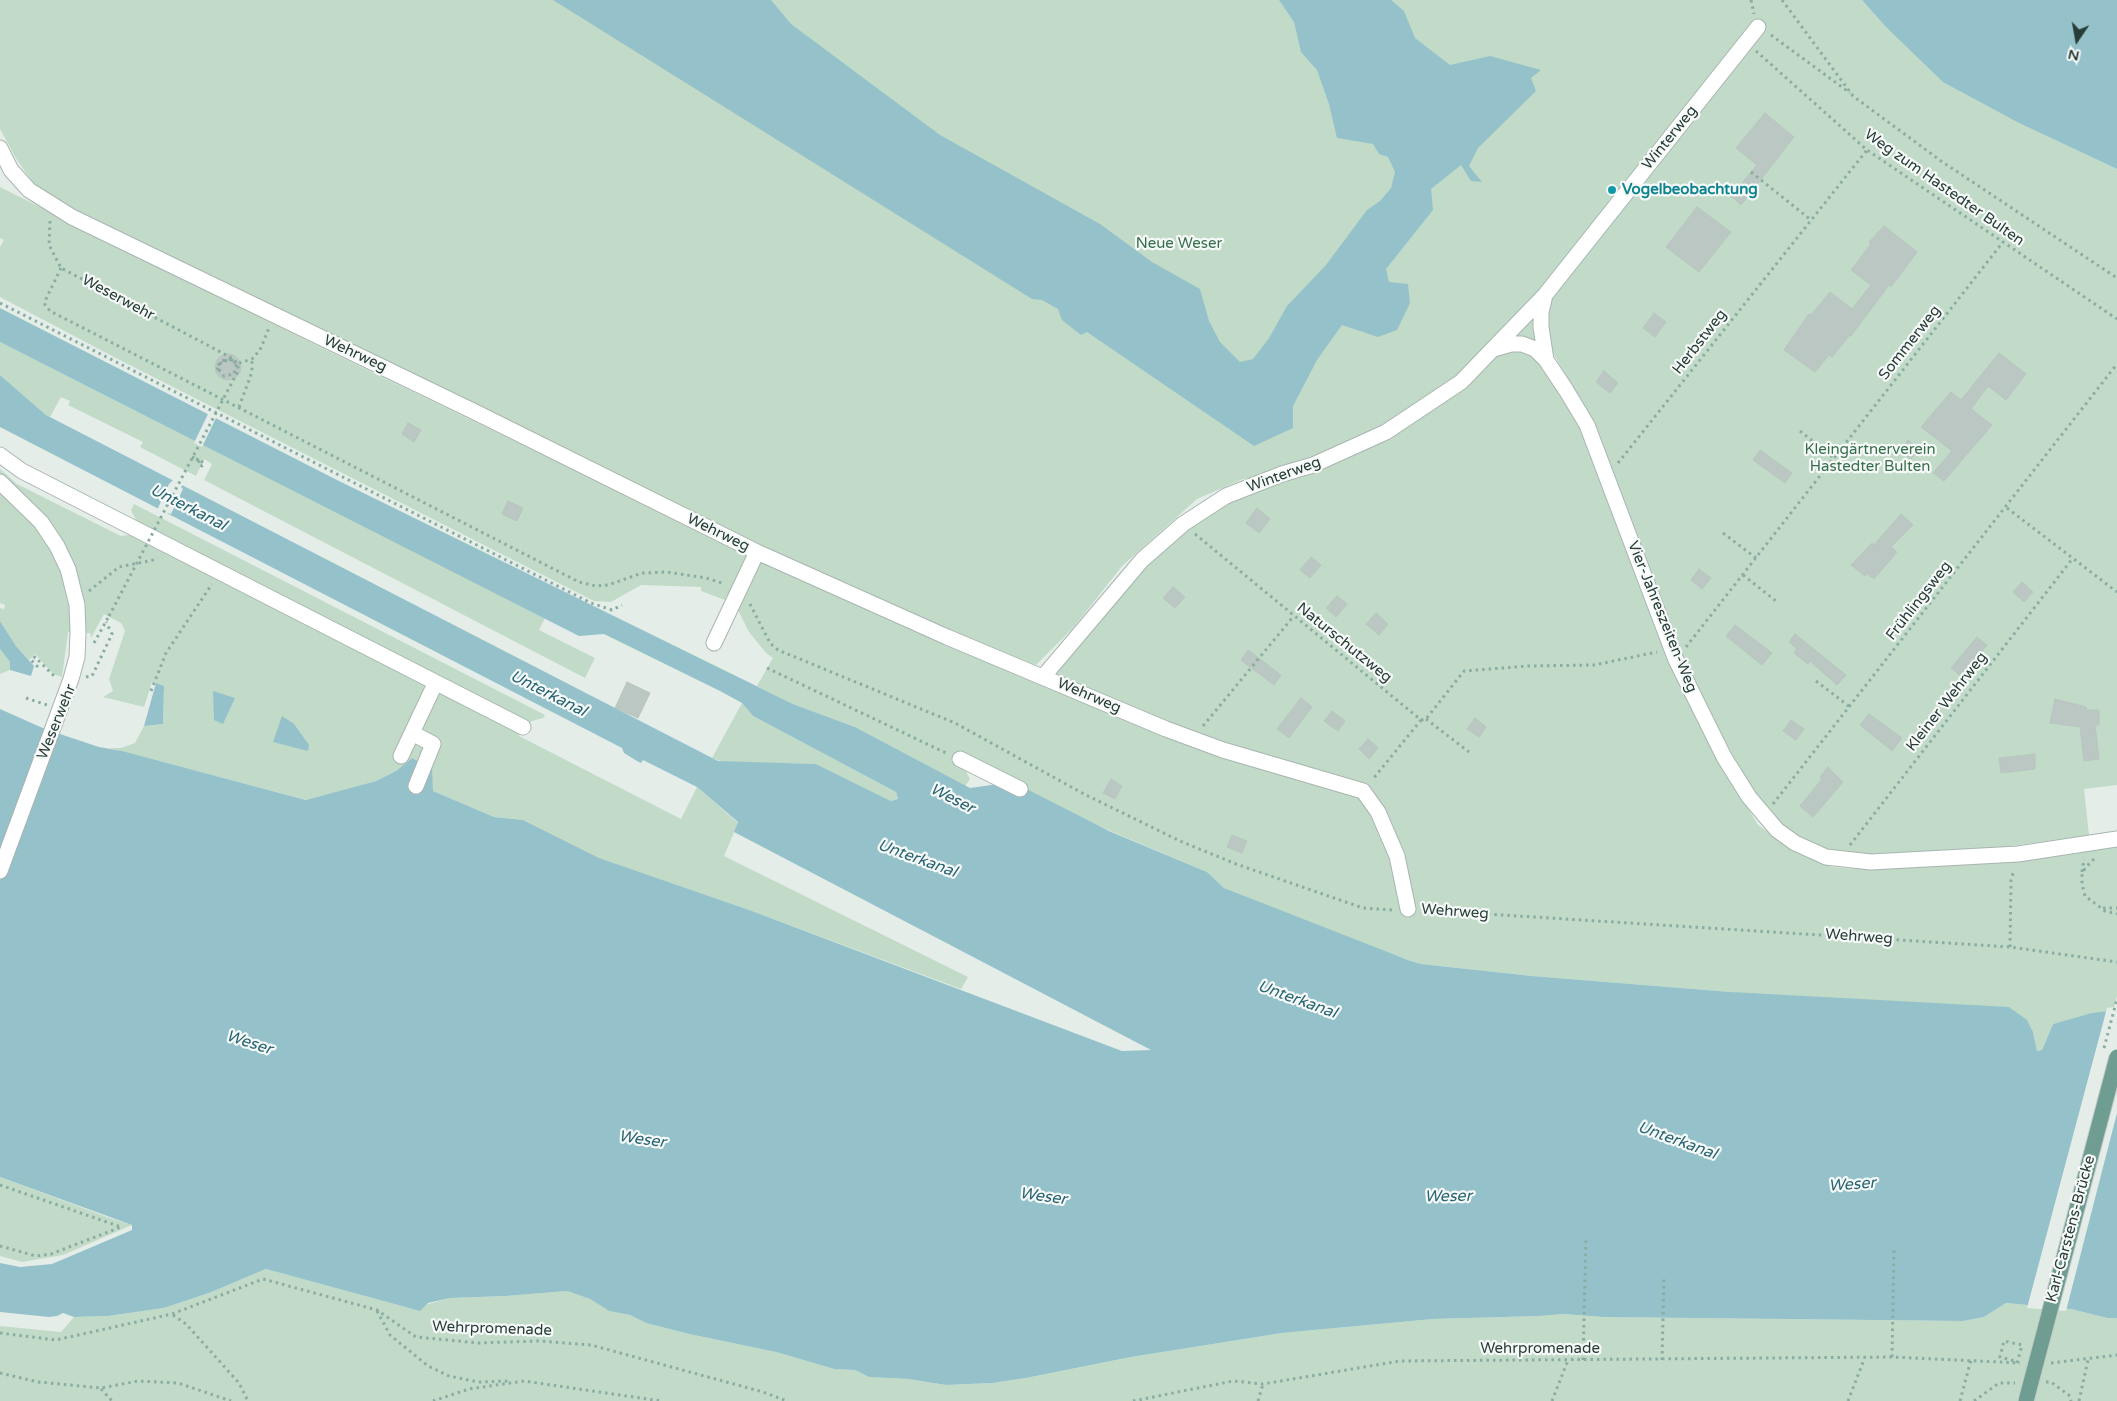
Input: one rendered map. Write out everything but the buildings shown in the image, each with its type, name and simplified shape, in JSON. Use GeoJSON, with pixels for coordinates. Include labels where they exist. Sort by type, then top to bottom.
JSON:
{"type":"FeatureCollection","features":[{"type":"Feature","properties":{"kind":"main road","name":"Karl-Carstens-Brücke"},"geometry":{"type":"LineString","coordinates":[[2026,1401],[2117,1057]]}},
{"type":"Feature","properties":{"kind":"street","name":"Winterweg"},"geometry":{"type":"LineString","coordinates":[[1044,677],[1142,560],[1183,524],[1226,496],[1282,474],[1313,465],[1386,432],[1461,382],[1545,295],[1758,27]]}},
{"type":"Feature","properties":{"kind":"street","name":"Wehrweg"},"geometry":{"type":"LineString","coordinates":[[2,155],[11,170],[29,190],[52,206],[757,552],[947,637],[1192,739],[1363,791],[1378,812],[1397,856],[1408,909]]}},
{"type":"Feature","properties":{"kind":"street","name":"Winterweg"},"geometry":{"type":"LineString","coordinates":[[1545,295],[1541,312],[1541,328],[1546,360]]}},
{"type":"Feature","properties":{"kind":"street","name":"Vier-Jahreszeiten-Weg"},"geometry":{"type":"LineString","coordinates":[[1493,349],[1511,344],[1522,344],[1535,349],[1546,360],[1587,425],[1674,654],[1724,756],[1763,816],[1777,830],[1795,843],[1826,857],[1839,859],[1871,862],[2018,854]]}},
{"type":"Feature","properties":{"kind":"street"},"geometry":{"type":"LineString","coordinates":[[0,455],[22,472],[435,684],[523,727]]}},
{"type":"Feature","properties":{"kind":"street"},"geometry":{"type":"LineString","coordinates":[[0,482],[41,522],[57,546],[68,569],[78,605],[77,657],[65,679]]}},
{"type":"Feature","properties":{"kind":"street"},"geometry":{"type":"LineString","coordinates":[[714,642],[757,552]]}},
{"type":"Feature","properties":{"kind":"street","name":"Weserwehr"},"geometry":{"type":"LineString","coordinates":[[0,871],[54,722],[65,679]]}},
{"type":"Feature","properties":{"kind":"street"},"geometry":{"type":"LineString","coordinates":[[401,756],[435,684]]}},
{"type":"Feature","properties":{"kind":"street"},"geometry":{"type":"LineString","coordinates":[[412,733],[433,744],[416,786]]}},
{"type":"Feature","properties":{"kind":"street"},"geometry":{"type":"LineString","coordinates":[[960,759],[1020,789]]}},
{"type":"Feature","properties":{"kind":"street"},"geometry":{"type":"LineString","coordinates":[[2018,854],[2117,838]]}},
{"type":"Feature","properties":{"kind":"path"},"geometry":{"type":"LineString","coordinates":[[1782,0],[1853,96]]}},
{"type":"Feature","properties":{"kind":"path"},"geometry":{"type":"LineString","coordinates":[[1758,27],[1778,39],[1831,82],[1853,96],[1941,162],[2117,278]]}},
{"type":"Feature","properties":{"kind":"path","name":"Weg zum Hastedter Bulten"},"geometry":{"type":"LineString","coordinates":[[1747,42],[1867,150],[2117,319]]}},
{"type":"Feature","properties":{"kind":"path","name":"Herbstweg"},"geometry":{"type":"LineString","coordinates":[[1607,477],[1867,150]]}},
{"type":"Feature","properties":{"kind":"path"},"geometry":{"type":"LineString","coordinates":[[1751,172],[1811,220]]}},
{"type":"Feature","properties":{"kind":"path"},"geometry":{"type":"LineString","coordinates":[[52,206],[49,245],[62,268],[45,301],[45,305],[50,311],[579,582],[596,586],[608,585],[642,573],[667,572],[706,578],[740,589],[770,643],[778,650],[813,662],[955,722],[1084,794],[1180,841],[1236,864],[1363,908],[1408,909]]}},
{"type":"Feature","properties":{"kind":"path","name":"Sommerweg"},"geometry":{"type":"LineString","coordinates":[[1674,654],[1743,575],[2003,242]]}},
{"type":"Feature","properties":{"kind":"path","name":"Weserwehr"},"geometry":{"type":"LineString","coordinates":[[62,268],[232,358]]}},
{"type":"Feature","properties":{"kind":"path"},"geometry":{"type":"LineString","coordinates":[[0,303],[590,603],[612,610],[622,605]]}},
{"type":"Feature","properties":{"kind":"path"},"geometry":{"type":"LineString","coordinates":[[217,370],[219,366],[222,361],[232,360],[236,369],[229,376],[224,376],[220,372],[218,366],[221,361],[232,359],[236,364],[252,359],[260,350],[274,316]]}},
{"type":"Feature","properties":{"kind":"path"},"geometry":{"type":"LineString","coordinates":[[232,358],[238,364],[235,375],[225,378],[217,370],[221,359],[232,358]]}},
{"type":"Feature","properties":{"kind":"path"},"geometry":{"type":"LineString","coordinates":[[238,407],[252,372],[252,359]]}},
{"type":"Feature","properties":{"kind":"path","name":"Frühlingsweg"},"geometry":{"type":"LineString","coordinates":[[1763,816],[2117,364]]}},
{"type":"Feature","properties":{"kind":"path","name":"Weserwehr"},"geometry":{"type":"LineString","coordinates":[[65,679],[92,676],[112,634],[106,622],[194,458],[235,375]]}},
{"type":"Feature","properties":{"kind":"path"},"geometry":{"type":"LineString","coordinates":[[1800,432],[1834,458]]}},
{"type":"Feature","properties":{"kind":"path"},"geometry":{"type":"LineString","coordinates":[[194,458],[201,462],[204,463],[203,466],[199,466],[199,462],[202,461]]}},
{"type":"Feature","properties":{"kind":"path"},"geometry":{"type":"LineString","coordinates":[[2006,508],[2117,592]]}},
{"type":"Feature","properties":{"kind":"path","name":"Naturschutzweg"},"geometry":{"type":"LineString","coordinates":[[1183,524],[1293,617],[1421,720]]}},
{"type":"Feature","properties":{"kind":"path"},"geometry":{"type":"LineString","coordinates":[[1723,533],[1756,558]]}},
{"type":"Feature","properties":{"kind":"path"},"geometry":{"type":"LineString","coordinates":[[78,605],[105,576],[119,567],[157,560],[176,552]]}},
{"type":"Feature","properties":{"kind":"path","name":"Kleiner Wehrweg"},"geometry":{"type":"LineString","coordinates":[[1839,859],[2073,558]]}},
{"type":"Feature","properties":{"kind":"path"},"geometry":{"type":"LineString","coordinates":[[151,691],[166,653],[219,574]]}},
{"type":"Feature","properties":{"kind":"path"},"geometry":{"type":"LineString","coordinates":[[1743,575],[1776,601]]}},
{"type":"Feature","properties":{"kind":"path"},"geometry":{"type":"LineString","coordinates":[[1192,739],[1293,617]]}},
{"type":"Feature","properties":{"kind":"path"},"geometry":{"type":"LineString","coordinates":[[96,640],[106,622]]}},
{"type":"Feature","properties":{"kind":"path"},"geometry":{"type":"LineString","coordinates":[[1363,791],[1421,720],[1426,719],[1464,671],[1529,666],[1594,665],[1674,654]]}},
{"type":"Feature","properties":{"kind":"path"},"geometry":{"type":"LineString","coordinates":[[38,667],[31,660],[35,657],[53,676],[65,679]]}},
{"type":"Feature","properties":{"kind":"path"},"geometry":{"type":"LineString","coordinates":[[767,668],[960,759]]}},
{"type":"Feature","properties":{"kind":"path"},"geometry":{"type":"LineString","coordinates":[[1816,681],[1850,707]]}},
{"type":"Feature","properties":{"kind":"path"},"geometry":{"type":"LineString","coordinates":[[26,698],[35,701]]}},
{"type":"Feature","properties":{"kind":"path"},"geometry":{"type":"LineString","coordinates":[[1426,719],[1469,752]]}},
{"type":"Feature","properties":{"kind":"path"},"geometry":{"type":"LineString","coordinates":[[2086,843],[2081,884],[2086,896],[2101,908],[2117,908]]}},
{"type":"Feature","properties":{"kind":"path"},"geometry":{"type":"LineString","coordinates":[[2010,946],[2011,880],[2018,854]]}},
{"type":"Feature","properties":{"kind":"path"},"geometry":{"type":"LineString","coordinates":[[2098,857],[2085,868],[2082,876],[2085,896],[2105,911],[2117,914]]}},
{"type":"Feature","properties":{"kind":"path","name":"Wehrweg"},"geometry":{"type":"LineString","coordinates":[[1408,909],[2010,946],[2117,962]]}},
{"type":"Feature","properties":{"kind":"path"},"geometry":{"type":"LineString","coordinates":[[0,1185],[121,1227],[51,1254],[36,1256],[0,1246]]}},
{"type":"Feature","properties":{"kind":"path"},"geometry":{"type":"LineString","coordinates":[[1583,1360],[1586,1240]]}},
{"type":"Feature","properties":{"kind":"path"},"geometry":{"type":"LineString","coordinates":[[1892,1357],[1894,1248]]}},
{"type":"Feature","properties":{"kind":"path"},"geometry":{"type":"LineString","coordinates":[[1662,1360],[1664,1278]]}},
{"type":"Feature","properties":{"kind":"path","name":"Wehrpromenade"},"geometry":{"type":"LineString","coordinates":[[0,1333],[56,1340],[172,1314],[263,1279],[377,1310],[416,1337],[478,1343],[538,1342],[591,1345],[763,1392],[787,1401]]}},
{"type":"Feature","properties":{"kind":"path"},"geometry":{"type":"LineString","coordinates":[[377,1310],[390,1335],[428,1366],[449,1376],[478,1382],[524,1381],[661,1401]]}},
{"type":"Feature","properties":{"kind":"path"},"geometry":{"type":"LineString","coordinates":[[172,1314],[186,1324],[239,1383],[248,1401]]}},
{"type":"Feature","properties":{"kind":"path"},"geometry":{"type":"LineString","coordinates":[[2004,1341],[2022,1345],[2019,1363],[2000,1357],[2004,1341]]}},
{"type":"Feature","properties":{"kind":"path"},"geometry":{"type":"LineString","coordinates":[[1848,1401],[1864,1357]]}},
{"type":"Feature","properties":{"kind":"path","name":"Wehrpromenade"},"geometry":{"type":"LineString","coordinates":[[1132,1401],[1233,1381],[1263,1384],[1400,1362],[1864,1357],[1951,1359]]}},
{"type":"Feature","properties":{"kind":"path"},"geometry":{"type":"LineString","coordinates":[[1552,1401],[1568,1360]]}},
{"type":"Feature","properties":{"kind":"path"},"geometry":{"type":"LineString","coordinates":[[1960,1401],[1971,1360]]}},
{"type":"Feature","properties":{"kind":"path"},"geometry":{"type":"LineString","coordinates":[[2079,1401],[2088,1360]]}},
{"type":"Feature","properties":{"kind":"path"},"geometry":{"type":"LineString","coordinates":[[0,1373],[38,1382],[101,1388],[138,1382],[178,1383],[231,1401]]}},
{"type":"Feature","properties":{"kind":"path"},"geometry":{"type":"LineString","coordinates":[[432,1401],[469,1389],[524,1381]]}},
{"type":"Feature","properties":{"kind":"path"},"geometry":{"type":"LineString","coordinates":[[1258,1401],[1263,1384]]}},
{"type":"Feature","properties":{"kind":"path"},"geometry":{"type":"LineString","coordinates":[[101,1388],[112,1401]]}},
{"type":"Feature","properties":{"kind":"green space","name":"Kleingärtnerverein Hastedter Bulten"},"geometry":{"type":"Polygon","coordinates":[[[0,0],[1862,0],[1885,26],[2021,124],[2117,169],[2117,785],[2084,789],[2089,835],[1990,849],[1884,859],[1833,854],[1785,829],[1750,788],[1683,660],[1576,394],[1547,342],[1546,310],[1552,294],[1638,170],[1526,306],[1461,375],[1391,421],[1350,443],[1252,478],[1243,479],[1197,499],[1122,566],[1074,627],[1036,665],[920,618],[760,545],[86,218],[43,192],[32,181],[17,160],[0,129],[0,0]]]}},
{"type":"Feature","properties":{"kind":"green space"},"geometry":{"type":"Polygon","coordinates":[[[0,187],[322,348],[657,510],[1044,682],[1147,564],[1182,533],[1230,502],[1270,484],[1321,470],[1505,351],[1528,351],[1542,363],[1580,425],[1741,797],[1758,825],[1797,853],[1832,867],[1854,869],[1920,866],[2117,845],[2117,996],[2114,1009],[2053,1024],[2042,1050],[2037,1051],[2033,1032],[1731,992],[1532,976],[1421,964],[1371,947],[1224,888],[1207,872],[958,766],[965,770],[970,779],[965,786],[855,727],[793,704],[757,686],[773,658],[766,653],[749,632],[738,610],[741,603],[727,595],[725,600],[701,591],[701,587],[641,585],[611,602],[594,601],[0,297],[0,247],[4,240],[0,238],[0,187]]]}},
{"type":"Feature","properties":{"kind":"green space"},"geometry":{"type":"Polygon","coordinates":[[[1538,307],[1541,347],[1508,339],[1538,307]]]}},
{"type":"Feature","properties":{"kind":"green space"},"geometry":{"type":"Polygon","coordinates":[[[0,342],[545,618],[539,630],[595,658],[585,678],[204,480],[212,464],[204,459],[196,476],[140,447],[143,442],[68,405],[70,401],[61,397],[50,417],[46,415],[0,375],[0,342]]]}},
{"type":"Feature","properties":{"kind":"green space"},"geometry":{"type":"Polygon","coordinates":[[[0,469],[17,484],[121,536],[128,535],[136,520],[131,510],[134,504],[545,715],[543,718],[525,723],[519,736],[681,819],[697,787],[738,823],[724,856],[968,977],[961,989],[752,911],[598,858],[523,820],[494,817],[433,791],[431,768],[412,758],[396,771],[376,781],[307,800],[109,748],[121,748],[135,743],[144,726],[163,724],[164,686],[152,682],[144,707],[103,697],[113,691],[109,679],[125,631],[121,623],[104,614],[91,638],[90,633],[68,632],[62,677],[53,674],[35,654],[29,660],[16,646],[0,621],[0,608],[4,609],[5,605],[0,603],[0,469]]]}},
{"type":"Feature","properties":{"kind":"green space"},"geometry":{"type":"Polygon","coordinates":[[[0,649],[10,662],[10,670],[0,674],[0,649]]]}},
{"type":"Feature","properties":{"kind":"green space"},"geometry":{"type":"Polygon","coordinates":[[[742,703],[753,716],[896,792],[898,799],[891,801],[816,764],[723,762],[712,758],[742,703]]]}},
{"type":"Feature","properties":{"kind":"green space"},"geometry":{"type":"Polygon","coordinates":[[[0,1177],[132,1225],[63,1255],[22,1262],[0,1256],[0,1177]]]}},
{"type":"Feature","properties":{"kind":"green space"},"geometry":{"type":"Polygon","coordinates":[[[266,1269],[405,1307],[425,1305],[450,1298],[567,1291],[590,1299],[609,1311],[630,1315],[646,1323],[689,1334],[776,1352],[834,1369],[855,1370],[869,1377],[908,1379],[946,1385],[992,1383],[1026,1378],[1131,1357],[1282,1333],[1433,1319],[1563,1314],[1603,1317],[1963,1321],[1984,1317],[2006,1303],[2071,1309],[2107,1318],[2117,1318],[2117,1401],[0,1401],[0,1326],[61,1332],[74,1317],[108,1316],[164,1308],[209,1293],[266,1269]]]}},
{"type":"Feature","properties":{"kind":"water","name":"Neue Weser"},"geometry":{"type":"Polygon","coordinates":[[[553,0],[771,0],[791,24],[940,135],[1100,224],[1152,262],[1200,289],[1209,321],[1220,342],[1240,362],[1253,359],[1269,338],[1287,306],[1326,265],[1367,210],[1380,201],[1391,188],[1395,172],[1388,157],[1379,154],[1373,144],[1337,138],[1329,104],[1317,70],[1301,52],[1294,22],[1279,0],[1391,0],[1404,11],[1415,38],[1450,65],[1490,56],[1541,70],[1531,78],[1536,91],[1478,148],[1469,166],[1482,182],[1471,181],[1461,165],[1431,189],[1433,210],[1386,269],[1389,282],[1408,284],[1410,303],[1397,330],[1378,337],[1342,325],[1317,360],[1293,406],[1293,428],[1254,446],[1087,332],[1081,335],[1062,320],[1058,309],[1042,300],[1032,299],[553,0]]]}},
{"type":"Feature","properties":{"kind":"water"},"geometry":{"type":"Polygon","coordinates":[[[1862,0],[2117,0],[2117,169],[2021,124],[1943,82],[1885,26],[1862,0]]]}},
{"type":"Feature","properties":{"kind":"water"},"geometry":{"type":"Polygon","coordinates":[[[0,308],[335,479],[793,704],[855,727],[970,788],[1013,782],[1109,831],[1207,872],[1224,888],[1408,960],[1421,964],[1532,976],[1731,992],[2009,1007],[2027,1020],[2033,1032],[2037,1051],[2042,1050],[2053,1024],[2092,1013],[2117,1010],[2117,1318],[2107,1318],[2071,1309],[2006,1303],[1984,1317],[1963,1321],[1603,1317],[1563,1314],[1433,1319],[1282,1333],[1131,1357],[1026,1378],[992,1383],[946,1385],[908,1379],[869,1377],[855,1370],[834,1369],[776,1352],[689,1334],[646,1323],[630,1315],[609,1311],[590,1299],[567,1291],[450,1298],[428,1303],[420,1311],[266,1269],[209,1293],[164,1308],[108,1316],[74,1317],[63,1313],[49,1317],[0,1312],[0,1263],[20,1267],[52,1264],[132,1230],[132,1225],[0,1177],[0,709],[45,729],[99,747],[122,751],[306,800],[376,781],[396,771],[412,758],[432,768],[433,791],[494,817],[523,820],[599,858],[752,911],[1122,1051],[1151,1050],[734,832],[738,822],[697,787],[643,760],[641,763],[637,761],[624,753],[622,748],[0,427],[0,375],[46,415],[718,761],[816,764],[891,801],[898,799],[896,792],[753,716],[742,703],[720,691],[604,634],[579,636],[0,342],[0,308]]]}},
{"type":"Feature","properties":{"kind":"water"},"geometry":{"type":"Polygon","coordinates":[[[0,621],[16,646],[34,666],[31,676],[10,670],[10,662],[0,649],[0,621]]]}},
{"type":"Feature","properties":{"kind":"water"},"geometry":{"type":"Polygon","coordinates":[[[156,683],[164,686],[163,724],[144,726],[156,683]]]}},
{"type":"Feature","properties":{"kind":"water"},"geometry":{"type":"Polygon","coordinates":[[[213,691],[235,698],[223,724],[214,720],[213,691]]]}},
{"type":"Feature","properties":{"kind":"water"},"geometry":{"type":"Polygon","coordinates":[[[282,716],[294,724],[309,745],[308,751],[273,742],[282,716]]]}},
{"type":"Feature","properties":{"kind":"pier"},"geometry":{"type":"Polygon","coordinates":[[[209,412],[217,416],[202,447],[194,443],[209,412]]]}},
{"type":"Feature","properties":{"kind":"pier"},"geometry":{"type":"Polygon","coordinates":[[[175,478],[184,483],[181,487],[183,489],[171,514],[167,513],[166,516],[159,512],[158,508],[169,484],[175,478]]]}},
{"type":"Feature","properties":{"kind":"pier"},"geometry":{"type":"Polygon","coordinates":[[[2117,1007],[2117,1113],[2066,1311],[2027,1308],[2107,1008],[2117,1007]]]}},
{"type":"Feature","properties":{"kind":"place","name":"Vogelbeobachtung"},"geometry":{"type":"Point","coordinates":[1612,190]}},
{"type":"Feature","properties":{"kind":"water label","name":"Unterkanal"},"geometry":{"type":"Point","coordinates":[188,508]}},
{"type":"Feature","properties":{"kind":"water label","name":"Unterkanal"},"geometry":{"type":"Point","coordinates":[548,694]}},
{"type":"Feature","properties":{"kind":"water label","name":"Weser"},"geometry":{"type":"Point","coordinates":[952,799]}},
{"type":"Feature","properties":{"kind":"water label","name":"Unterkanal"},"geometry":{"type":"Point","coordinates":[917,859]}},
{"type":"Feature","properties":{"kind":"water label","name":"Unterkanal"},"geometry":{"type":"Point","coordinates":[1297,1000]}},
{"type":"Feature","properties":{"kind":"water label","name":"Weser"},"geometry":{"type":"Point","coordinates":[249,1043]}},
{"type":"Feature","properties":{"kind":"water label","name":"Weser"},"geometry":{"type":"Point","coordinates":[642,1140]}},
{"type":"Feature","properties":{"kind":"water label","name":"Unterkanal"},"geometry":{"type":"Point","coordinates":[1677,1141]}},
{"type":"Feature","properties":{"kind":"water label","name":"Weser"},"geometry":{"type":"Point","coordinates":[1852,1185]}},
{"type":"Feature","properties":{"kind":"water label","name":"Weser"},"geometry":{"type":"Point","coordinates":[1043,1197]}},
{"type":"Feature","properties":{"kind":"water label","name":"Weser"},"geometry":{"type":"Point","coordinates":[1448,1197]}}]}
